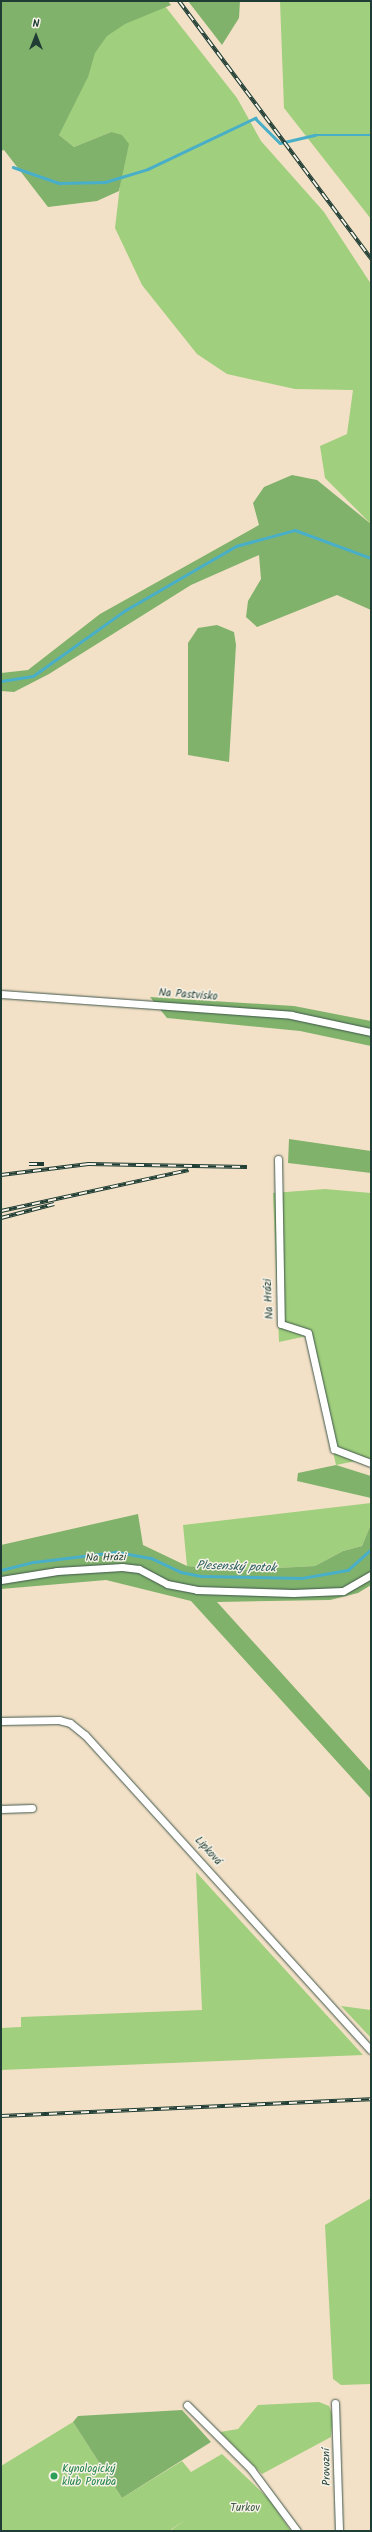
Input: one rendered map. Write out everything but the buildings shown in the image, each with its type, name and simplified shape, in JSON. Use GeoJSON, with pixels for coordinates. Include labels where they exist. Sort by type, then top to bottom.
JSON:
{"type":"FeatureCollection","features":[{"type":"Feature","properties":{"kind":"street","name":"Na Pastvisko"},"geometry":{"type":"LineString","coordinates":[[1,994],[291,1015],[371,1032]]}},
{"type":"Feature","properties":{"kind":"street","name":"Na Hrázi"},"geometry":{"type":"LineString","coordinates":[[278,1159],[281,1324],[308,1333],[334,1449],[371,1463]]}},
{"type":"Feature","properties":{"kind":"street","name":"Na Hrázi"},"geometry":{"type":"LineString","coordinates":[[1,1580],[56,1571],[122,1567],[139,1569],[167,1584],[197,1590],[293,1593],[343,1590],[371,1575]]}},
{"type":"Feature","properties":{"kind":"street","name":"Lipková"},"geometry":{"type":"LineString","coordinates":[[1,1721],[59,1720],[70,1723],[85,1736],[371,2050]]}},
{"type":"Feature","properties":{"kind":"street"},"geometry":{"type":"LineString","coordinates":[[1,1809],[32,1808]]}},
{"type":"Feature","properties":{"kind":"street","name":"Provozní"},"geometry":{"type":"LineString","coordinates":[[335,2403],[338,2412],[339,2531]]}},
{"type":"Feature","properties":{"kind":"street"},"geometry":{"type":"LineString","coordinates":[[187,2405],[251,2470],[297,2531]]}},
{"type":"Feature","properties":{"kind":"green space"},"geometry":{"type":"Polygon","coordinates":[[[1,1],[168,1],[171,5],[125,24],[107,36],[95,53],[88,77],[59,135],[74,147],[111,132],[122,135],[129,144],[119,191],[97,201],[48,207],[4,150],[1,151],[1,1]]]}},
{"type":"Feature","properties":{"kind":"green space"},"geometry":{"type":"Polygon","coordinates":[[[161,1],[237,98],[261,141],[324,212],[371,284],[371,524],[325,478],[320,446],[347,434],[353,390],[295,389],[227,374],[197,354],[142,285],[115,228],[121,177],[111,132],[74,147],[59,135],[83,59],[80,37],[161,1]]]}},
{"type":"Feature","properties":{"kind":"green space"},"geometry":{"type":"Polygon","coordinates":[[[188,1],[240,1],[239,18],[222,45],[188,1]]]}},
{"type":"Feature","properties":{"kind":"green space"},"geometry":{"type":"Polygon","coordinates":[[[280,1],[371,1],[371,219],[284,108],[280,1]]]}},
{"type":"Feature","properties":{"kind":"green space"},"geometry":{"type":"Polygon","coordinates":[[[292,475],[317,480],[371,524],[371,610],[337,595],[257,627],[246,617],[248,601],[261,579],[259,555],[191,585],[49,674],[14,692],[1,691],[1,673],[28,670],[100,614],[259,525],[253,503],[264,487],[292,475]]]}},
{"type":"Feature","properties":{"kind":"green space"},"geometry":{"type":"Polygon","coordinates":[[[217,625],[234,632],[236,645],[229,762],[188,755],[188,643],[198,628],[217,625]]]}},
{"type":"Feature","properties":{"kind":"green space"},"geometry":{"type":"Polygon","coordinates":[[[150,997],[294,1006],[371,1021],[371,1046],[300,1031],[167,1018],[150,997]]]}},
{"type":"Feature","properties":{"kind":"green space"},"geometry":{"type":"Polygon","coordinates":[[[289,1139],[371,1151],[371,1173],[288,1163],[289,1139]]]}},
{"type":"Feature","properties":{"kind":"green space"},"geometry":{"type":"Polygon","coordinates":[[[325,1189],[371,1193],[371,1458],[336,1465],[307,1336],[279,1342],[273,1193],[325,1189]]]}},
{"type":"Feature","properties":{"kind":"green space"},"geometry":{"type":"Polygon","coordinates":[[[336,1465],[371,1476],[371,1498],[297,1481],[298,1473],[336,1465]]]}},
{"type":"Feature","properties":{"kind":"green space"},"geometry":{"type":"Polygon","coordinates":[[[371,1503],[371,1524],[362,1546],[343,1551],[315,1566],[240,1570],[187,1566],[183,1525],[371,1503]]]}},
{"type":"Feature","properties":{"kind":"green space"},"geometry":{"type":"Polygon","coordinates":[[[138,1514],[143,1545],[187,1566],[240,1570],[315,1566],[343,1551],[362,1546],[371,1524],[371,1585],[358,1593],[330,1600],[217,1602],[371,1772],[371,1799],[191,1601],[106,1580],[1,1589],[1,1545],[138,1514]]]}},
{"type":"Feature","properties":{"kind":"green space"},"geometry":{"type":"Polygon","coordinates":[[[196,1872],[363,2055],[1,2070],[1,2028],[21,2027],[21,2017],[202,2010],[196,1872]]]}},
{"type":"Feature","properties":{"kind":"green space"},"geometry":{"type":"Polygon","coordinates":[[[341,2006],[371,2010],[371,2038],[341,2006]]]}},
{"type":"Feature","properties":{"kind":"green space"},"geometry":{"type":"Polygon","coordinates":[[[371,2198],[371,2384],[341,2385],[333,2379],[325,2225],[371,2198]]]}},
{"type":"Feature","properties":{"kind":"green space"},"geometry":{"type":"Polygon","coordinates":[[[319,2402],[329,2406],[333,2417],[331,2437],[262,2474],[220,2432],[238,2429],[258,2405],[319,2402]]]}},
{"type":"Feature","properties":{"kind":"green space"},"geometry":{"type":"Polygon","coordinates":[[[182,2410],[211,2442],[122,2498],[73,2422],[78,2416],[182,2410]]]}},
{"type":"Feature","properties":{"kind":"green space","name":"Kynologický klub Poruba"},"geometry":{"type":"Polygon","coordinates":[[[73,2422],[122,2498],[182,2461],[191,2472],[222,2454],[269,2499],[291,2531],[170,2531],[186,2519],[169,2531],[1,2531],[1,2466],[73,2422]]]}},
{"type":"Feature","properties":{"kind":"waterway"},"geometry":{"type":"LineString","coordinates":[[13,167],[59,183],[105,182],[148,169],[255,118],[280,143],[315,135],[371,135]]}},
{"type":"Feature","properties":{"kind":"waterway"},"geometry":{"type":"LineString","coordinates":[[1,681],[33,676],[124,611],[236,546],[295,530],[371,558]]}},
{"type":"Feature","properties":{"kind":"waterway","name":"Plesenský potok"},"geometry":{"type":"LineString","coordinates":[[1,1570],[34,1562],[117,1552],[151,1558],[181,1572],[201,1576],[302,1578],[348,1570],[371,1549]]}},
{"type":"Feature","properties":{"kind":"railway"},"geometry":{"type":"LineString","coordinates":[[179,1],[371,259]]}},
{"type":"Feature","properties":{"kind":"railway"},"geometry":{"type":"LineString","coordinates":[[29,1164],[44,1164]]}},
{"type":"Feature","properties":{"kind":"railway"},"geometry":{"type":"LineString","coordinates":[[1,1175],[88,1164],[247,1167]]}},
{"type":"Feature","properties":{"kind":"railway"},"geometry":{"type":"LineString","coordinates":[[1,1211],[189,1170]]}},
{"type":"Feature","properties":{"kind":"railway"},"geometry":{"type":"LineString","coordinates":[[1,1218],[54,1204]]}},
{"type":"Feature","properties":{"kind":"railway"},"geometry":{"type":"LineString","coordinates":[[1,2116],[371,2099]]}},
{"type":"Feature","properties":{"kind":"place","name":"Kynologický klub Poruba"},"geometry":{"type":"Point","coordinates":[54,2476]}},
{"type":"Feature","properties":{"kind":"park label","name":"Turkov"},"geometry":{"type":"Point","coordinates":[245,2508]}}]}
